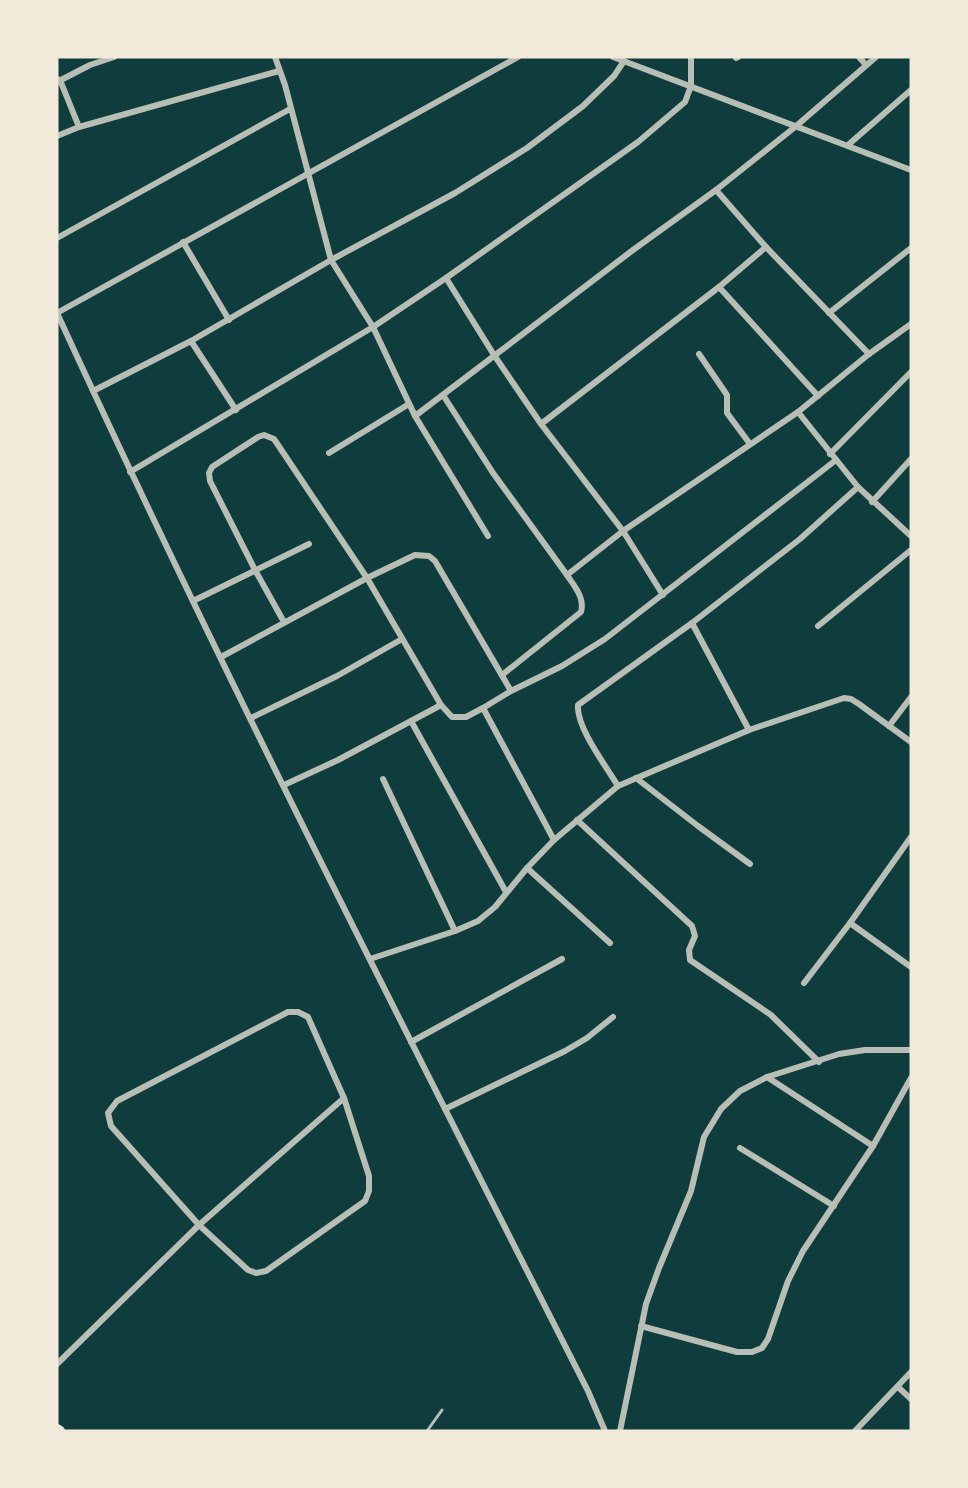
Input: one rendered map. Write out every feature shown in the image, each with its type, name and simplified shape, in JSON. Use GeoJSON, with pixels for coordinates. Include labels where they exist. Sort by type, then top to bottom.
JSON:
{"type":"FeatureCollection","features":[{"type":"Feature","properties":{"kind":"street"},"geometry":{"type":"LineString","coordinates":[[79,127],[58,80],[114,57]]}},
{"type":"Feature","properties":{"kind":"street"},"geometry":{"type":"LineString","coordinates":[[275,57],[332,260],[373,327],[415,416],[488,536]]}},
{"type":"Feature","properties":{"kind":"street"},"geometry":{"type":"LineString","coordinates":[[518,57],[57,313],[130,472],[411,1042],[588,1391],[605,1431]]}},
{"type":"Feature","properties":{"kind":"street"},"geometry":{"type":"LineString","coordinates":[[613,57],[911,170]]}},
{"type":"Feature","properties":{"kind":"street"},"geometry":{"type":"LineString","coordinates":[[130,472],[373,327],[447,278],[638,142],[685,102],[691,86],[691,57]]}},
{"type":"Feature","properties":{"kind":"street"},"geometry":{"type":"LineString","coordinates":[[859,57],[866,66]]}},
{"type":"Feature","properties":{"kind":"street"},"geometry":{"type":"LineString","coordinates":[[415,416],[716,190],[795,127],[876,57]]}},
{"type":"Feature","properties":{"kind":"street"},"geometry":{"type":"LineString","coordinates":[[93,391],[229,320],[332,260],[455,193],[527,148],[583,106],[614,76],[624,61]]}},
{"type":"Feature","properties":{"kind":"street"},"geometry":{"type":"LineString","coordinates":[[57,136],[79,127],[279,71]]}},
{"type":"Feature","properties":{"kind":"street"},"geometry":{"type":"LineString","coordinates":[[848,145],[911,90]]}},
{"type":"Feature","properties":{"kind":"street"},"geometry":{"type":"LineString","coordinates":[[57,238],[291,109]]}},
{"type":"Feature","properties":{"kind":"street"},"geometry":{"type":"LineString","coordinates":[[716,190],[766,247],[869,354]]}},
{"type":"Feature","properties":{"kind":"street"},"geometry":{"type":"LineString","coordinates":[[183,242],[229,320]]}},
{"type":"Feature","properties":{"kind":"street"},"geometry":{"type":"LineString","coordinates":[[541,424],[766,247]]}},
{"type":"Feature","properties":{"kind":"street"},"geometry":{"type":"LineString","coordinates":[[829,313],[911,248]]}},
{"type":"Feature","properties":{"kind":"street"},"geometry":{"type":"LineString","coordinates":[[447,278],[494,355],[541,424],[623,531],[663,595]]}},
{"type":"Feature","properties":{"kind":"street"},"geometry":{"type":"LineString","coordinates":[[719,286],[818,396]]}},
{"type":"Feature","properties":{"kind":"street"},"geometry":{"type":"LineString","coordinates":[[567,575],[623,531],[798,412],[869,354],[911,324]]}},
{"type":"Feature","properties":{"kind":"street"},"geometry":{"type":"LineString","coordinates":[[190,341],[236,410]]}},
{"type":"Feature","properties":{"kind":"street"},"geometry":{"type":"LineString","coordinates":[[699,354],[727,395],[727,413],[750,444]]}},
{"type":"Feature","properties":{"kind":"street"},"geometry":{"type":"LineString","coordinates":[[830,454],[911,372]]}},
{"type":"Feature","properties":{"kind":"street"},"geometry":{"type":"LineString","coordinates":[[443,395],[493,473],[567,575],[583,604],[581,612],[502,675]]}},
{"type":"Feature","properties":{"kind":"street"},"geometry":{"type":"LineString","coordinates":[[329,453],[409,404]]}},
{"type":"Feature","properties":{"kind":"street"},"geometry":{"type":"LineString","coordinates":[[798,412],[858,487],[911,536]]}},
{"type":"Feature","properties":{"kind":"street"},"geometry":{"type":"LineString","coordinates":[[284,622],[210,481],[209,473],[212,467],[264,435],[274,439],[367,578],[441,705],[452,717],[459,718],[483,708],[511,691],[562,666],[605,639],[836,460]]}},
{"type":"Feature","properties":{"kind":"street"},"geometry":{"type":"LineString","coordinates":[[872,502],[911,459]]}},
{"type":"Feature","properties":{"kind":"street"},"geometry":{"type":"LineString","coordinates":[[618,786],[585,731],[577,713],[578,705],[692,623],[800,539],[858,487]]}},
{"type":"Feature","properties":{"kind":"street"},"geometry":{"type":"LineString","coordinates":[[194,601],[309,544]]}},
{"type":"Feature","properties":{"kind":"street"},"geometry":{"type":"LineString","coordinates":[[818,626],[911,551]]}},
{"type":"Feature","properties":{"kind":"street"},"geometry":{"type":"LineString","coordinates":[[221,657],[367,578],[415,555],[429,556],[435,561],[511,691]]}},
{"type":"Feature","properties":{"kind":"street"},"geometry":{"type":"LineString","coordinates":[[692,623],[749,730]]}},
{"type":"Feature","properties":{"kind":"street"},"geometry":{"type":"LineString","coordinates":[[251,718],[337,676],[402,639]]}},
{"type":"Feature","properties":{"kind":"street"},"geometry":{"type":"LineString","coordinates":[[889,726],[911,697]]}},
{"type":"Feature","properties":{"kind":"street"},"geometry":{"type":"LineString","coordinates":[[370,959],[478,921],[495,907],[527,867],[554,840],[618,786],[749,730],[844,698],[851,699],[911,742]]}},
{"type":"Feature","properties":{"kind":"street"},"geometry":{"type":"LineString","coordinates":[[284,785],[338,760],[441,705]]}},
{"type":"Feature","properties":{"kind":"street"},"geometry":{"type":"LineString","coordinates":[[483,708],[554,840]]}},
{"type":"Feature","properties":{"kind":"street"},"geometry":{"type":"LineString","coordinates":[[411,721],[506,892]]}},
{"type":"Feature","properties":{"kind":"street"},"geometry":{"type":"LineString","coordinates":[[636,778],[750,864]]}},
{"type":"Feature","properties":{"kind":"street"},"geometry":{"type":"LineString","coordinates":[[383,779],[455,931]]}},
{"type":"Feature","properties":{"kind":"street"},"geometry":{"type":"LineString","coordinates":[[577,820],[692,926],[695,936],[689,950],[690,960],[771,1015],[819,1062]]}},
{"type":"Feature","properties":{"kind":"street"},"geometry":{"type":"LineString","coordinates":[[804,983],[911,837]]}},
{"type":"Feature","properties":{"kind":"street"},"geometry":{"type":"LineString","coordinates":[[527,867],[610,943]]}},
{"type":"Feature","properties":{"kind":"street"},"geometry":{"type":"LineString","coordinates":[[850,923],[911,966]]}},
{"type":"Feature","properties":{"kind":"street"},"geometry":{"type":"LineString","coordinates":[[411,1042],[562,960]]}},
{"type":"Feature","properties":{"kind":"street"},"geometry":{"type":"LineString","coordinates":[[288,1012],[298,1012],[308,1017],[344,1098],[369,1176],[369,1191],[365,1201],[266,1271],[256,1273],[248,1270],[199,1225],[111,1126],[108,1113],[117,1101],[288,1012]]}},
{"type":"Feature","properties":{"kind":"street"},"geometry":{"type":"LineString","coordinates":[[445,1109],[587,1038],[613,1017]]}},
{"type":"Feature","properties":{"kind":"street"},"geometry":{"type":"LineString","coordinates":[[620,1431],[641,1326],[659,1268],[691,1191],[704,1137],[721,1109],[740,1091],[766,1077],[819,1062],[838,1054],[865,1050],[911,1050]]}},
{"type":"Feature","properties":{"kind":"street"},"geometry":{"type":"LineString","coordinates":[[766,1077],[873,1146]]}},
{"type":"Feature","properties":{"kind":"street"},"geometry":{"type":"LineString","coordinates":[[641,1326],[737,1352],[752,1352],[762,1348],[768,1339],[788,1281],[803,1251],[873,1146],[911,1078]]}},
{"type":"Feature","properties":{"kind":"street"},"geometry":{"type":"LineString","coordinates":[[57,1364],[199,1225],[344,1098]]}},
{"type":"Feature","properties":{"kind":"street"},"geometry":{"type":"LineString","coordinates":[[740,1148],[834,1206]]}},
{"type":"Feature","properties":{"kind":"street"},"geometry":{"type":"LineString","coordinates":[[855,1431],[911,1372]]}},
{"type":"Feature","properties":{"kind":"street"},"geometry":{"type":"LineString","coordinates":[[898,1387],[911,1399]]}},
{"type":"Feature","properties":{"kind":"lane"},"geometry":{"type":"LineString","coordinates":[[427,1431],[442,1410]]}}]}
